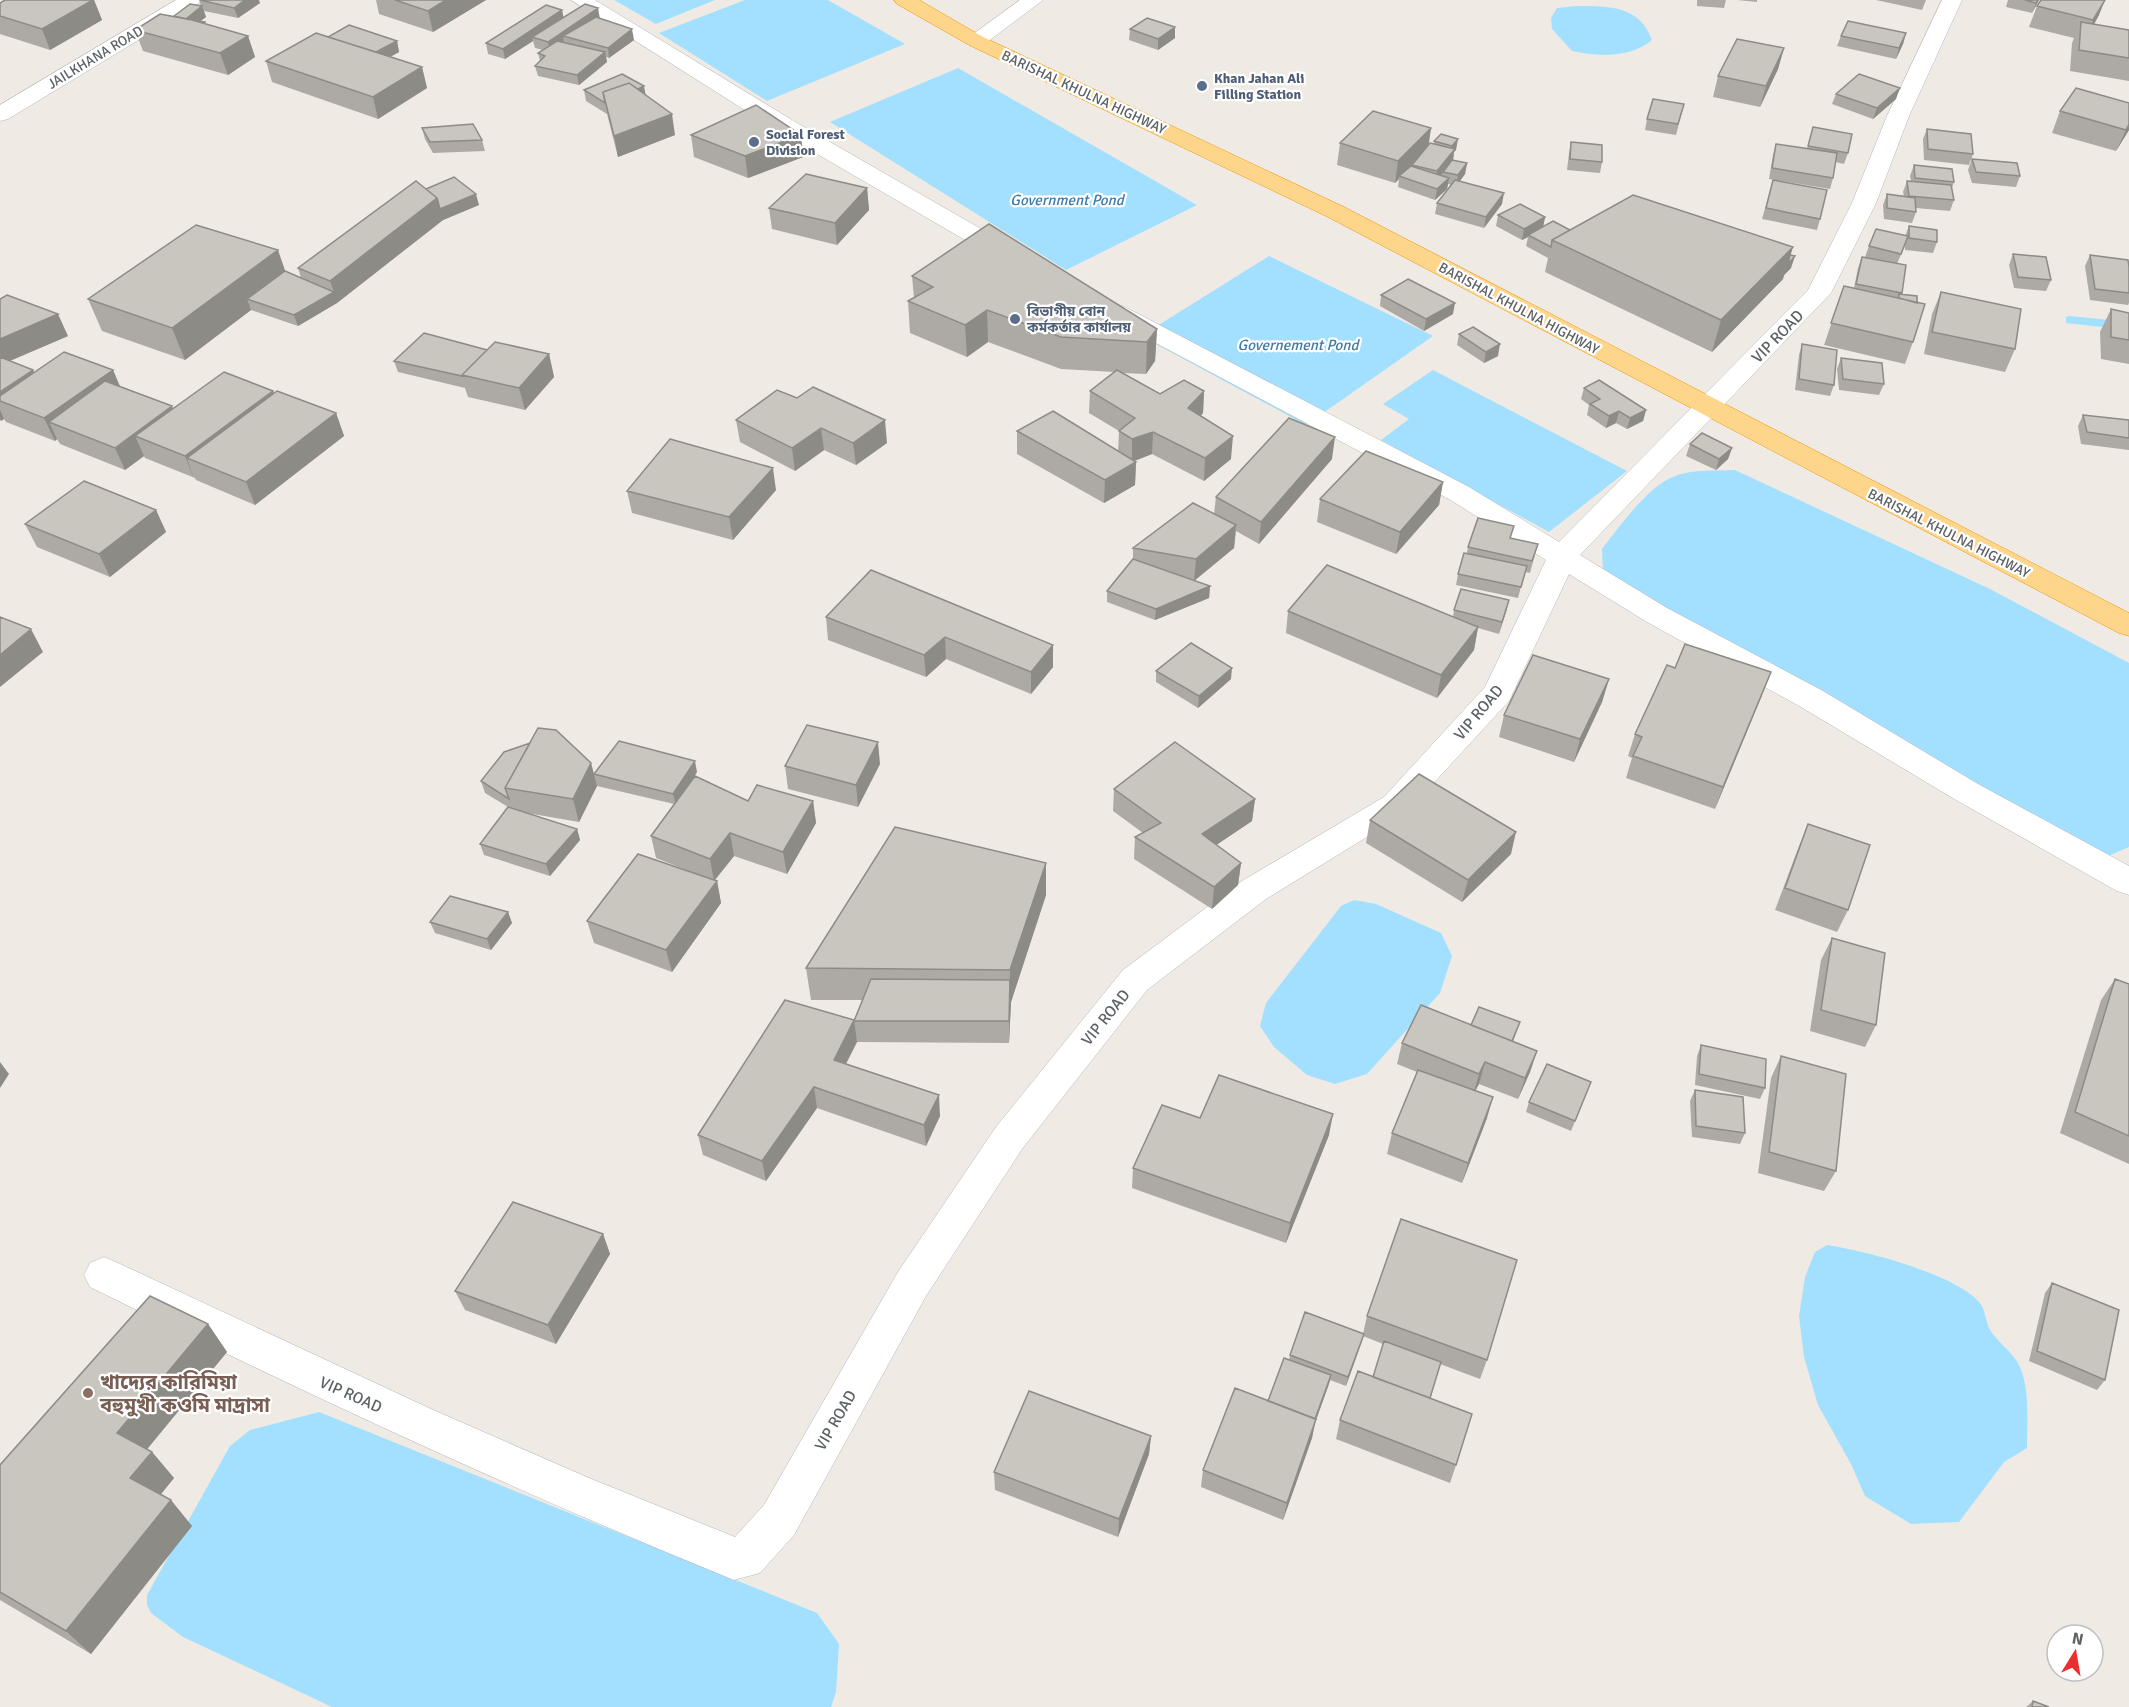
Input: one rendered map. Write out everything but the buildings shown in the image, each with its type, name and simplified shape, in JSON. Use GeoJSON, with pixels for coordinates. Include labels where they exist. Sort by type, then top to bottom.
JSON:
{"type":"FeatureCollection","features":[{"type":"Feature","properties":{"kind":"highway","name":"BARISHAL KHULNA HIGHWAY"},"geometry":{"type":"LineString","coordinates":[[904,0],[976,41],[1336,212],[1708,409],[2129,626]]}},
{"type":"Feature","properties":{"kind":"street","name":"JAILKHANA ROAD"},"geometry":{"type":"LineString","coordinates":[[0,114],[191,0]]}},
{"type":"Feature","properties":{"kind":"street"},"geometry":{"type":"LineString","coordinates":[[581,0],[789,128],[1029,266]]}},
{"type":"Feature","properties":{"kind":"street"},"geometry":{"type":"LineString","coordinates":[[976,41],[1033,0]]}},
{"type":"Feature","properties":{"kind":"street","name":"VIP ROAD"},"geometry":{"type":"LineString","coordinates":[[104,1275],[379,1407],[635,1520],[734,1559],[745,1558],[779,1520],[912,1284],[1009,1138],[1135,980],[1254,890],[1395,805],[1498,693],[1563,555],[1819,293],[1864,203],[1898,116],[1952,0]]}},
{"type":"Feature","properties":{"kind":"street"},"geometry":{"type":"LineString","coordinates":[[1093,299],[1347,431],[1460,493],[1657,615],[1812,699],[1967,792],[2129,882]]}},
{"type":"Feature","properties":{"kind":"water"},"geometry":{"type":"Polygon","coordinates":[[[614,0],[715,0],[656,24],[614,0]]]}},
{"type":"Feature","properties":{"kind":"water"},"geometry":{"type":"Polygon","coordinates":[[[745,0],[828,0],[905,44],[767,101],[659,33],[745,0]]]}},
{"type":"Feature","properties":{"kind":"water"},"geometry":{"type":"Polygon","coordinates":[[[1577,6],[1612,8],[1631,14],[1640,20],[1652,40],[1644,46],[1624,53],[1603,55],[1572,51],[1552,29],[1551,18],[1557,8],[1577,6]]]}},
{"type":"Feature","properties":{"kind":"water","name":"Government Pond"},"geometry":{"type":"Polygon","coordinates":[[[958,68],[1197,205],[1066,270],[830,122],[958,68]]]}},
{"type":"Feature","properties":{"kind":"water","name":"Governement Pond"},"geometry":{"type":"Polygon","coordinates":[[[1269,256],[1433,336],[1306,425],[1141,336],[1269,256]]]}},
{"type":"Feature","properties":{"kind":"water"},"geometry":{"type":"Polygon","coordinates":[[[1433,370],[1627,471],[1549,532],[1381,440],[1409,419],[1383,404],[1433,370]]]}},
{"type":"Feature","properties":{"kind":"water"},"geometry":{"type":"Polygon","coordinates":[[[1735,470],[1990,589],[2129,663],[2129,847],[2108,856],[2067,838],[1603,572],[1602,549],[1635,508],[1655,488],[1682,474],[1697,471],[1735,470]]]}},
{"type":"Feature","properties":{"kind":"water"},"geometry":{"type":"Polygon","coordinates":[[[1354,900],[1376,904],[1441,933],[1452,956],[1440,993],[1367,1074],[1335,1084],[1307,1075],[1274,1047],[1260,1026],[1266,1003],[1341,906],[1354,900]]]}},
{"type":"Feature","properties":{"kind":"water"},"geometry":{"type":"Polygon","coordinates":[[[1827,1245],[1886,1258],[1933,1274],[1954,1284],[1971,1295],[1982,1306],[1992,1333],[2020,1367],[2027,1397],[2027,1448],[2004,1462],[1959,1522],[1911,1524],[1865,1496],[1851,1464],[1818,1405],[1804,1357],[1799,1316],[1805,1277],[1815,1252],[1827,1245]]]}},
{"type":"Feature","properties":{"kind":"water"},"geometry":{"type":"Polygon","coordinates":[[[319,1412],[817,1613],[839,1644],[836,1692],[831,1707],[332,1707],[183,1637],[151,1613],[147,1605],[147,1595],[230,1446],[250,1430],[319,1412]]]}},
{"type":"Feature","properties":{"kind":"waterway"},"geometry":{"type":"LineString","coordinates":[[2070,320],[2129,326]]}},
{"type":"Feature","properties":{"kind":"place","name":"Khan Jahan Ali Filling Station"},"geometry":{"type":"Point","coordinates":[1202,86]}},
{"type":"Feature","properties":{"kind":"place","name":"Social Forest Division"},"geometry":{"type":"Point","coordinates":[754,142]}},
{"type":"Feature","properties":{"kind":"place","name":"বিভাগীয় বোন কর্মকর্তার কার্যালয়"},"geometry":{"type":"Point","coordinates":[1015,319]}},
{"type":"Feature","properties":{"kind":"place","name":"খাদ্যের কারিমিয়া বহুমুখী কওমি মাদ্রাসা"},"geometry":{"type":"Point","coordinates":[88,1393]}}]}
